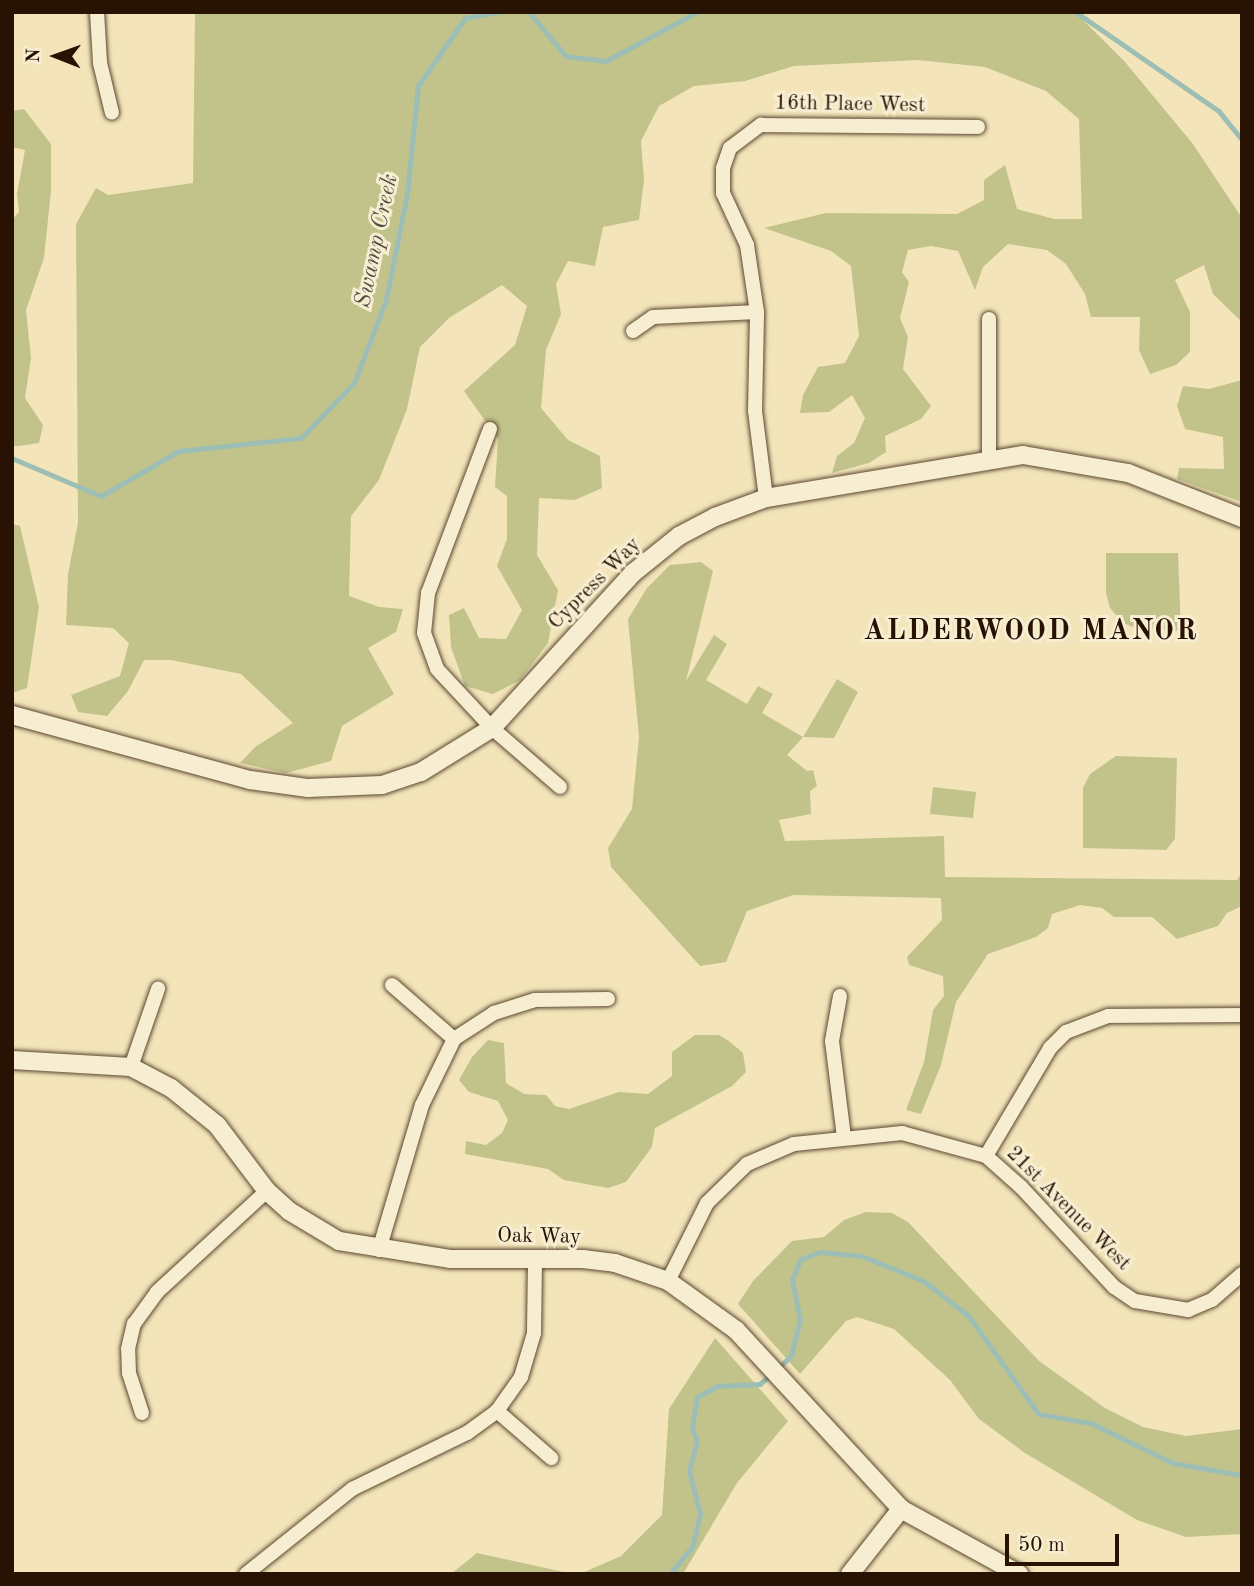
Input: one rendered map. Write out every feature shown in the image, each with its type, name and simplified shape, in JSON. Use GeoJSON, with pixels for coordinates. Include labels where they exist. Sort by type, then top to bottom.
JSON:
{"type":"FeatureCollection","features":[{"type":"Feature","properties":{"kind":"street"},"geometry":{"type":"LineString","coordinates":[[97,12],[100,63],[112,113]]}},
{"type":"Feature","properties":{"kind":"street","name":"16th Place West"},"geometry":{"type":"LineString","coordinates":[[757,312],[747,245],[723,193],[723,168],[730,148],[761,125],[978,127]]}},
{"type":"Feature","properties":{"kind":"street"},"geometry":{"type":"LineString","coordinates":[[634,331],[653,317],[757,312],[755,411],[766,498]]}},
{"type":"Feature","properties":{"kind":"street"},"geometry":{"type":"LineString","coordinates":[[989,319],[989,457]]}},
{"type":"Feature","properties":{"kind":"street"},"geometry":{"type":"LineString","coordinates":[[490,429],[428,593],[424,633],[437,669],[492,728],[560,787]]}},
{"type":"Feature","properties":{"kind":"street","name":"Cypress Way"},"geometry":{"type":"LineString","coordinates":[[12,716],[250,780],[308,788],[382,785],[421,772],[492,728],[633,573],[691,530],[766,498],[989,457],[1058,459],[1128,473],[1242,518]]}},
{"type":"Feature","properties":{"kind":"street"},"geometry":{"type":"LineString","coordinates":[[391,985],[454,1039]]}},
{"type":"Feature","properties":{"kind":"street"},"geometry":{"type":"LineString","coordinates":[[131,1067],[158,989]]}},
{"type":"Feature","properties":{"kind":"street"},"geometry":{"type":"LineString","coordinates":[[840,996],[832,1041],[844,1137]]}},
{"type":"Feature","properties":{"kind":"street"},"geometry":{"type":"LineString","coordinates":[[379,1250],[422,1105],[454,1039],[494,1013],[535,1000],[608,999]]}},
{"type":"Feature","properties":{"kind":"street"},"geometry":{"type":"LineString","coordinates":[[986,1156],[1050,1048],[1066,1032],[1108,1016],[1242,1015]]}},
{"type":"Feature","properties":{"kind":"street","name":"Oak Way"},"geometry":{"type":"LineString","coordinates":[[12,1060],[131,1067],[171,1088],[217,1125],[267,1191],[314,1228],[340,1241],[379,1250],[450,1259],[535,1259],[615,1264],[668,1280],[720,1315],[901,1510],[1019,1574]]}},
{"type":"Feature","properties":{"kind":"street","name":"21st Avenue West"},"geometry":{"type":"LineString","coordinates":[[668,1280],[707,1203],[725,1181],[770,1152],[844,1137],[902,1133],[986,1156],[1021,1187],[1114,1287],[1135,1301],[1188,1310],[1212,1300],[1242,1274]]}},
{"type":"Feature","properties":{"kind":"street"},"geometry":{"type":"LineString","coordinates":[[142,1413],[129,1373],[128,1349],[134,1324],[156,1292],[267,1191]]}},
{"type":"Feature","properties":{"kind":"street"},"geometry":{"type":"LineString","coordinates":[[246,1574],[352,1489],[467,1433],[497,1411],[521,1377],[534,1333],[535,1259]]}},
{"type":"Feature","properties":{"kind":"street"},"geometry":{"type":"LineString","coordinates":[[497,1411],[551,1458]]}},
{"type":"Feature","properties":{"kind":"street"},"geometry":{"type":"LineString","coordinates":[[850,1574],[901,1510]]}},
{"type":"Feature","properties":{"kind":"green space"},"geometry":{"type":"Polygon","coordinates":[[[195,12],[1075,12],[1125,62],[1193,144],[1242,218],[1242,322],[1213,294],[1204,265],[1175,280],[1190,312],[1190,352],[1176,365],[1150,374],[1139,350],[1140,317],[1091,317],[1085,294],[1066,264],[1047,250],[1008,244],[983,267],[975,290],[958,251],[931,246],[908,250],[902,272],[909,282],[900,318],[908,337],[903,369],[931,406],[921,419],[885,436],[886,452],[869,463],[832,473],[837,456],[854,443],[865,418],[852,395],[829,412],[800,413],[803,395],[818,367],[845,363],[859,336],[851,266],[831,251],[764,228],[826,213],[957,214],[984,200],[984,180],[1005,165],[1017,209],[1054,219],[1082,219],[1079,119],[1046,91],[985,67],[918,60],[794,66],[745,81],[694,86],[659,106],[641,141],[644,180],[639,220],[603,227],[595,266],[568,261],[556,284],[561,314],[546,350],[541,408],[568,440],[600,456],[602,488],[575,500],[539,498],[537,555],[558,590],[548,643],[520,680],[493,694],[465,686],[451,647],[449,615],[464,608],[479,638],[506,639],[522,610],[497,566],[507,539],[507,496],[495,487],[498,439],[464,391],[515,345],[527,306],[502,285],[449,318],[420,347],[407,409],[379,480],[351,516],[349,596],[379,607],[403,609],[396,632],[368,648],[394,694],[342,726],[331,761],[286,773],[240,763],[255,747],[293,723],[241,674],[171,660],[144,660],[128,691],[107,716],[78,712],[71,695],[120,676],[129,643],[113,628],[66,625],[68,574],[78,523],[76,224],[96,188],[108,195],[193,183],[195,12]]]}},
{"type":"Feature","properties":{"kind":"green space"},"geometry":{"type":"Polygon","coordinates":[[[24,109],[51,144],[51,191],[44,258],[26,310],[31,358],[25,398],[43,425],[39,443],[12,446],[12,220],[19,212],[17,194],[25,150],[12,147],[12,111],[24,109]]]}},
{"type":"Feature","properties":{"kind":"green space"},"geometry":{"type":"Polygon","coordinates":[[[1242,380],[1242,502],[1177,479],[1179,468],[1224,469],[1223,437],[1185,429],[1177,406],[1183,386],[1209,389],[1242,380]]]}},
{"type":"Feature","properties":{"kind":"green space"},"geometry":{"type":"Polygon","coordinates":[[[12,524],[20,526],[39,607],[27,688],[12,693],[12,524]]]}},
{"type":"Feature","properties":{"kind":"green space"},"geometry":{"type":"Polygon","coordinates":[[[1106,553],[1178,553],[1181,631],[1138,629],[1123,623],[1110,608],[1106,593],[1106,553]]]}},
{"type":"Feature","properties":{"kind":"green space"},"geometry":{"type":"Polygon","coordinates":[[[701,562],[713,571],[686,681],[714,635],[727,644],[706,680],[747,704],[758,686],[773,694],[762,713],[803,737],[787,755],[807,771],[813,770],[817,786],[810,791],[811,814],[779,820],[785,841],[944,836],[945,877],[1237,880],[1242,872],[1242,906],[1227,913],[1218,926],[1177,939],[1152,917],[1114,917],[1102,908],[1080,905],[1052,914],[1048,928],[1036,937],[988,954],[956,1002],[941,1065],[921,1114],[906,1110],[924,1062],[933,1010],[944,996],[943,976],[909,965],[907,957],[942,920],[941,898],[793,895],[747,911],[726,962],[700,966],[611,867],[608,848],[632,809],[639,737],[628,619],[647,588],[670,565],[701,562]]]}},
{"type":"Feature","properties":{"kind":"green space"},"geometry":{"type":"Polygon","coordinates":[[[837,679],[858,692],[834,738],[803,737],[837,679]]]}},
{"type":"Feature","properties":{"kind":"green space"},"geometry":{"type":"Polygon","coordinates":[[[1116,756],[1177,758],[1175,839],[1166,850],[1083,848],[1083,788],[1090,774],[1116,756]]]}},
{"type":"Feature","properties":{"kind":"green space"},"geometry":{"type":"Polygon","coordinates":[[[933,787],[976,792],[973,818],[930,814],[933,787]]]}},
{"type":"Feature","properties":{"kind":"green space"},"geometry":{"type":"Polygon","coordinates":[[[695,1035],[719,1035],[729,1041],[743,1053],[746,1072],[732,1086],[655,1128],[652,1147],[626,1182],[608,1188],[564,1180],[548,1169],[465,1154],[466,1141],[486,1145],[502,1133],[508,1120],[498,1101],[469,1092],[459,1080],[472,1057],[488,1040],[504,1043],[506,1083],[524,1094],[546,1095],[555,1106],[569,1109],[619,1092],[648,1094],[672,1076],[672,1052],[695,1035]]]}},
{"type":"Feature","properties":{"kind":"green space"},"geometry":{"type":"Polygon","coordinates":[[[866,1212],[892,1213],[908,1222],[1039,1361],[1105,1408],[1143,1427],[1186,1436],[1242,1429],[1242,1534],[1186,1537],[1137,1520],[1025,1453],[979,1419],[950,1380],[894,1329],[857,1317],[846,1321],[800,1374],[738,1304],[753,1281],[792,1241],[824,1237],[844,1220],[866,1212]]]}},
{"type":"Feature","properties":{"kind":"green space"},"geometry":{"type":"Polygon","coordinates":[[[715,1338],[788,1421],[737,1483],[683,1574],[580,1574],[621,1556],[662,1515],[669,1409],[715,1338]]]}},
{"type":"Feature","properties":{"kind":"green space"},"geometry":{"type":"Polygon","coordinates":[[[477,1553],[573,1574],[451,1574],[477,1553]]]}},
{"type":"Feature","properties":{"kind":"waterway","name":"Swamp Creek"},"geometry":{"type":"LineString","coordinates":[[12,458],[101,496],[179,451],[301,438],[354,383],[386,300],[407,194],[418,86],[465,18],[500,12]]}},
{"type":"Feature","properties":{"kind":"waterway","name":"Swamp Creek"},"geometry":{"type":"LineString","coordinates":[[529,12],[566,56],[606,61],[697,12]]}},
{"type":"Feature","properties":{"kind":"waterway","name":"Swamp Creek"},"geometry":{"type":"LineString","coordinates":[[1076,12],[1219,111],[1242,139]]}},
{"type":"Feature","properties":{"kind":"waterway"},"geometry":{"type":"LineString","coordinates":[[778,1368],[791,1356],[800,1320],[792,1280],[800,1260],[820,1252],[862,1256],[924,1281],[969,1316],[1039,1414],[1091,1423],[1173,1463],[1242,1475]]}},
{"type":"Feature","properties":{"kind":"waterway"},"geometry":{"type":"LineString","coordinates":[[670,1574],[692,1547],[700,1514],[689,1471],[697,1442],[692,1428],[697,1397],[718,1386],[760,1384],[771,1374]]}},
{"type":"Feature","properties":{"kind":"district","name":"ALDERWOOD MANOR"},"geometry":{"type":"Point","coordinates":[1031,632]}}]}
